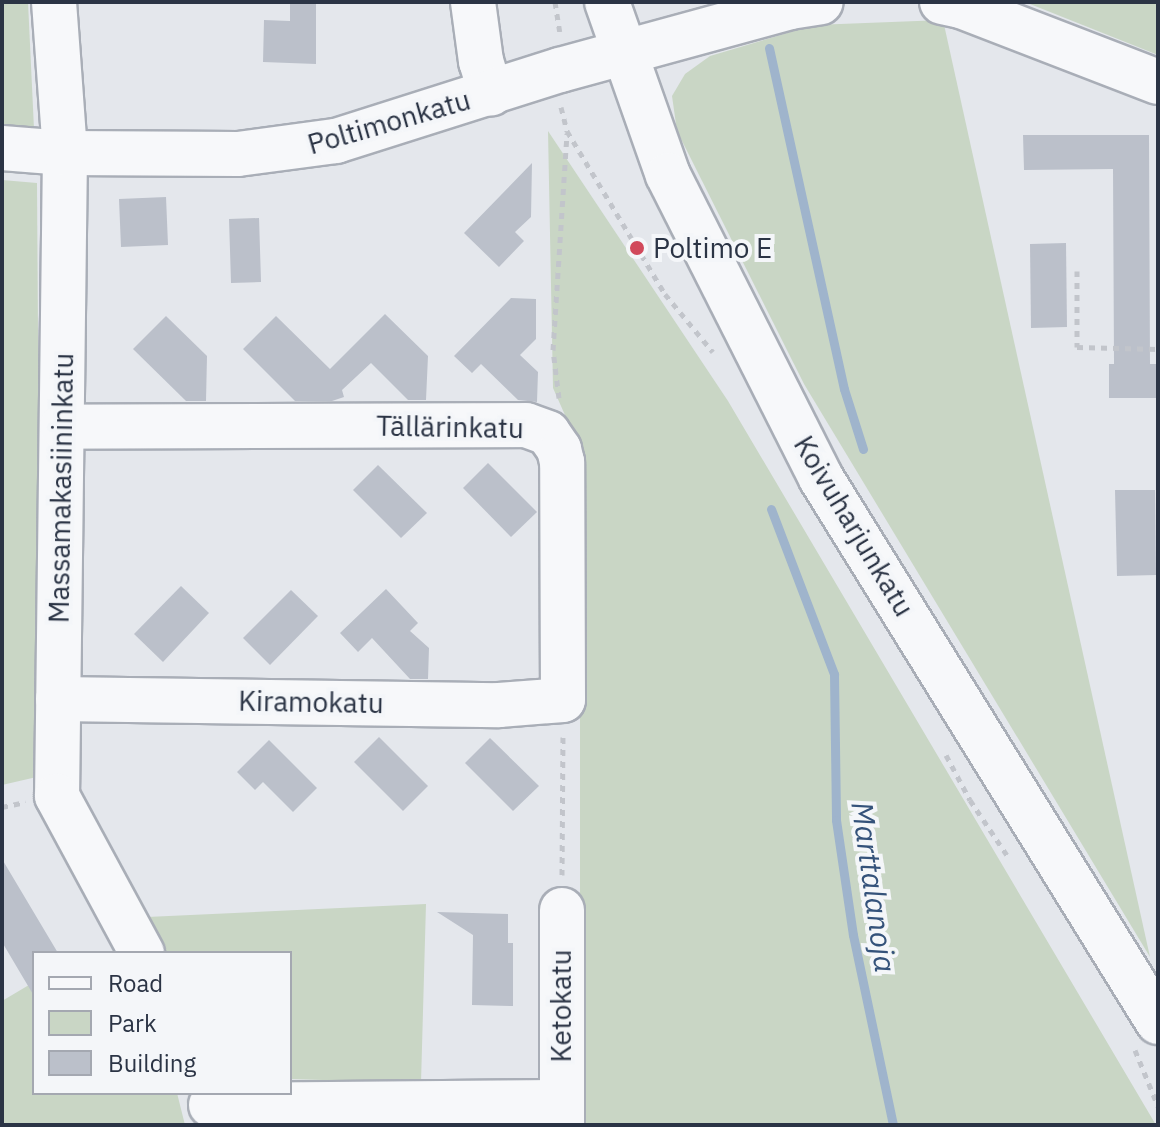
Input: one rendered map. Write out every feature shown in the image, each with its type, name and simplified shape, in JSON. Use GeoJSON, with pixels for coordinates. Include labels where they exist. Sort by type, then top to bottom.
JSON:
{"type":"FeatureCollection","features":[{"type":"Feature","properties":{"kind":"street","name":"Massamakasiininkatu"},"geometry":{"type":"LineString","coordinates":[[54,2],[65,153],[57,796],[141,951]]}},
{"type":"Feature","properties":{"kind":"street"},"geometry":{"type":"LineString","coordinates":[[473,2],[481,61],[491,93]]}},
{"type":"Feature","properties":{"kind":"street","name":"Koivuharjunkatu"},"geometry":{"type":"LineString","coordinates":[[607,2],[668,175],[821,478],[1158,1022]]}},
{"type":"Feature","properties":{"kind":"street","name":"Poltimonkatu"},"geometry":{"type":"LineString","coordinates":[[2,148],[65,153],[238,154],[293,149],[336,141],[560,70],[790,7],[821,2]]}},
{"type":"Feature","properties":{"kind":"street"},"geometry":{"type":"LineString","coordinates":[[942,2],[961,6],[1158,82]]}},
{"type":"Feature","properties":{"kind":"street","name":"Tällärinkatu"},"geometry":{"type":"LineString","coordinates":[[62,427],[526,425],[548,433],[559,449],[562,462],[563,700]]}},
{"type":"Feature","properties":{"kind":"street","name":"Kiramokatu"},"geometry":{"type":"LineString","coordinates":[[58,699],[499,705],[563,700]]}},
{"type":"Feature","properties":{"kind":"street","name":"Ketokatu"},"geometry":{"type":"LineString","coordinates":[[211,1108],[561,1113],[562,910]]}},
{"type":"Feature","properties":{"kind":"path"},"geometry":{"type":"LineString","coordinates":[[555,2],[561,39]]}},
{"type":"Feature","properties":{"kind":"path"},"geometry":{"type":"LineString","coordinates":[[560,406],[553,350],[567,131]]}},
{"type":"Feature","properties":{"kind":"path"},"geometry":{"type":"LineString","coordinates":[[1077,271],[1077,347],[1158,349]]}},
{"type":"Feature","properties":{"kind":"path"},"geometry":{"type":"LineString","coordinates":[[562,910],[563,700]]}},
{"type":"Feature","properties":{"kind":"green space"},"geometry":{"type":"Polygon","coordinates":[[[2,2],[28,2],[34,129],[2,127],[2,2]]]}},
{"type":"Feature","properties":{"kind":"green space"},"geometry":{"type":"Polygon","coordinates":[[[1025,2],[1158,2],[1158,55],[1025,2]]]}},
{"type":"Feature","properties":{"kind":"green space"},"geometry":{"type":"Polygon","coordinates":[[[943,20],[1150,957],[804,384],[677,131],[672,96],[685,74],[710,56],[814,25],[943,20]]]}},
{"type":"Feature","properties":{"kind":"green space"},"geometry":{"type":"Polygon","coordinates":[[[548,131],[728,401],[1156,1125],[580,1125],[580,449],[553,388],[548,131]]]}},
{"type":"Feature","properties":{"kind":"green space"},"geometry":{"type":"Polygon","coordinates":[[[2,180],[37,183],[41,776],[2,785],[2,180]]]}},
{"type":"Feature","properties":{"kind":"green space"},"geometry":{"type":"Polygon","coordinates":[[[426,904],[421,1083],[292,1079],[292,951],[165,951],[147,917],[426,904]]]}},
{"type":"Feature","properties":{"kind":"green space"},"geometry":{"type":"Polygon","coordinates":[[[32,983],[32,1095],[178,1095],[185,1125],[2,1125],[2,1001],[32,983]]]}},
{"type":"Feature","properties":{"kind":"building"},"geometry":{"type":"Polygon","coordinates":[[[290,2],[316,2],[316,64],[263,62],[264,20],[290,21],[290,2]]]}},
{"type":"Feature","properties":{"kind":"building"},"geometry":{"type":"Polygon","coordinates":[[[1023,135],[1149,135],[1150,364],[1158,364],[1158,398],[1109,398],[1109,364],[1114,364],[1113,169],[1024,170],[1023,135]]]}},
{"type":"Feature","properties":{"kind":"building"},"geometry":{"type":"Polygon","coordinates":[[[532,163],[531,217],[515,232],[524,241],[499,267],[464,233],[532,163]]]}},
{"type":"Feature","properties":{"kind":"building"},"geometry":{"type":"Polygon","coordinates":[[[166,197],[168,245],[121,247],[119,199],[166,197]]]}},
{"type":"Feature","properties":{"kind":"building"},"geometry":{"type":"Polygon","coordinates":[[[259,218],[261,282],[231,283],[229,219],[259,218]]]}},
{"type":"Feature","properties":{"kind":"building"},"geometry":{"type":"Polygon","coordinates":[[[1066,243],[1067,327],[1031,328],[1030,244],[1066,243]]]}},
{"type":"Feature","properties":{"kind":"building"},"geometry":{"type":"Polygon","coordinates":[[[511,298],[536,299],[536,339],[520,355],[538,372],[537,402],[518,400],[481,364],[472,373],[454,356],[511,298]]]}},
{"type":"Feature","properties":{"kind":"building"},"geometry":{"type":"Polygon","coordinates":[[[385,314],[428,356],[426,400],[408,400],[371,363],[342,390],[344,397],[332,401],[295,401],[243,349],[276,316],[330,369],[385,314]]]}},
{"type":"Feature","properties":{"kind":"building"},"geometry":{"type":"Polygon","coordinates":[[[166,316],[207,356],[206,401],[186,401],[133,349],[166,316]]]}},
{"type":"Feature","properties":{"kind":"building"},"geometry":{"type":"Polygon","coordinates":[[[488,463],[537,512],[511,537],[463,488],[488,463]]]}},
{"type":"Feature","properties":{"kind":"building"},"geometry":{"type":"Polygon","coordinates":[[[378,465],[427,513],[401,538],[353,490],[378,465]]]}},
{"type":"Feature","properties":{"kind":"building"},"geometry":{"type":"Polygon","coordinates":[[[1115,490],[1155,490],[1156,575],[1117,576],[1115,490]]]}},
{"type":"Feature","properties":{"kind":"building"},"geometry":{"type":"Polygon","coordinates":[[[181,586],[209,613],[163,662],[134,634],[181,586]]]}},
{"type":"Feature","properties":{"kind":"building"},"geometry":{"type":"Polygon","coordinates":[[[386,589],[418,623],[410,631],[429,648],[428,679],[410,679],[372,638],[358,652],[340,633],[386,589]]]}},
{"type":"Feature","properties":{"kind":"building"},"geometry":{"type":"Polygon","coordinates":[[[291,590],[318,616],[270,665],[243,638],[291,590]]]}},
{"type":"Feature","properties":{"kind":"building"},"geometry":{"type":"Polygon","coordinates":[[[379,737],[428,786],[403,811],[354,762],[379,737]]]}},
{"type":"Feature","properties":{"kind":"building"},"geometry":{"type":"Polygon","coordinates":[[[490,738],[539,786],[513,811],[465,763],[490,738]]]}},
{"type":"Feature","properties":{"kind":"building"},"geometry":{"type":"Polygon","coordinates":[[[269,740],[317,788],[293,812],[263,782],[255,790],[237,772],[269,740]]]}},
{"type":"Feature","properties":{"kind":"building"},"geometry":{"type":"Polygon","coordinates":[[[2,859],[57,951],[32,951],[32,993],[2,942],[2,859]]]}},
{"type":"Feature","properties":{"kind":"building"},"geometry":{"type":"Polygon","coordinates":[[[437,912],[508,914],[508,943],[513,943],[513,1006],[472,1005],[473,935],[437,912]]]}},
{"type":"Feature","properties":{"kind":"waterway"},"geometry":{"type":"LineString","coordinates":[[769,48],[844,389],[863,449]]}},
{"type":"Feature","properties":{"kind":"waterway","name":"Marttalanoja"},"geometry":{"type":"LineString","coordinates":[[771,509],[834,674],[836,820],[853,935],[893,1125]]}},
{"type":"Feature","properties":{"kind":"place","name":"Poltimo E"},"geometry":{"type":"Point","coordinates":[637,248]}}]}
